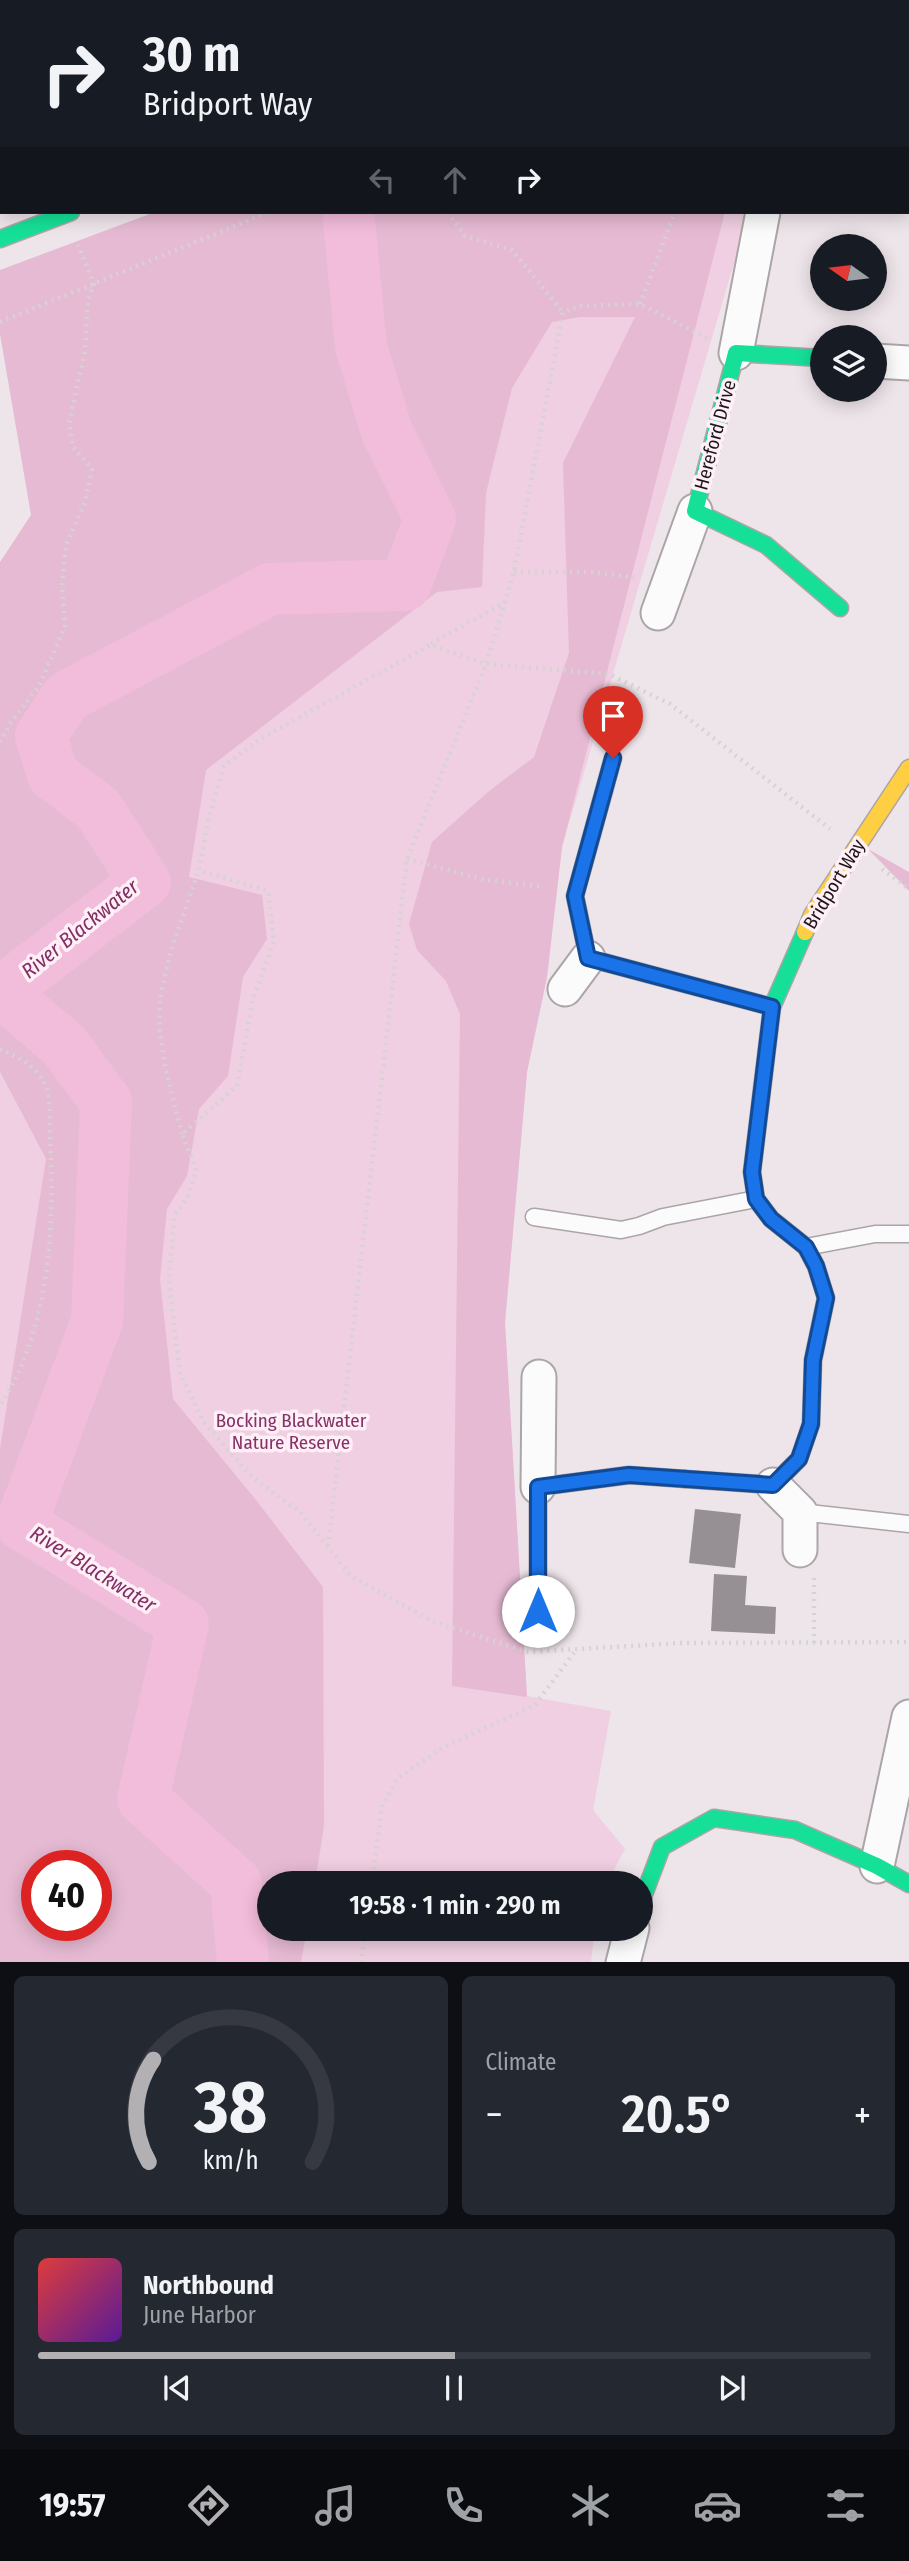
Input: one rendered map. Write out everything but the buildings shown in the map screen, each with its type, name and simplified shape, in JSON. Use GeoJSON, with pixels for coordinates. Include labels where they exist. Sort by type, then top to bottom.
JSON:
{"type":"FeatureCollection","features":[{"type":"Feature","properties":{"kind":"main road"},"geometry":{"type":"LineString","coordinates":[[0,239],[66,214]]}},
{"type":"Feature","properties":{"kind":"main road","name":"Hereford Drive"},"geometry":{"type":"LineString","coordinates":[[810,357],[736,354],[695,511],[766,545],[840,608]]}},
{"type":"Feature","properties":{"kind":"main road"},"geometry":{"type":"LineString","coordinates":[[613,758],[575,896],[588,958],[772,1007]]}},
{"type":"Feature","properties":{"kind":"main road","name":"Bridport Way"},"geometry":{"type":"LineString","coordinates":[[756,1199],[752,1172],[772,1007],[812,915],[909,768]]}},
{"type":"Feature","properties":{"kind":"main road"},"geometry":{"type":"LineString","coordinates":[[538,1611],[538,1487],[629,1475],[773,1485],[799,1459],[811,1424],[813,1360],[826,1298],[816,1266],[806,1247],[771,1219],[756,1199]]}},
{"type":"Feature","properties":{"kind":"main road"},"geometry":{"type":"LineString","coordinates":[[653,1871],[662,1847],[714,1818],[795,1830],[877,1866],[909,1884]]}},
{"type":"Feature","properties":{"kind":"street"},"geometry":{"type":"LineString","coordinates":[[736,354],[763,214]]}},
{"type":"Feature","properties":{"kind":"street"},"geometry":{"type":"LineString","coordinates":[[887,362],[909,363]]}},
{"type":"Feature","properties":{"kind":"street"},"geometry":{"type":"LineString","coordinates":[[658,614],[695,511]]}},
{"type":"Feature","properties":{"kind":"street"},"geometry":{"type":"LineString","coordinates":[[565,989],[588,958]]}},
{"type":"Feature","properties":{"kind":"street"},"geometry":{"type":"LineString","coordinates":[[538,1487],[539,1377]]}},
{"type":"Feature","properties":{"kind":"street"},"geometry":{"type":"LineString","coordinates":[[773,1485],[800,1512],[800,1550]]}},
{"type":"Feature","properties":{"kind":"street"},"geometry":{"type":"LineString","coordinates":[[877,1866],[909,1717]]}},
{"type":"Feature","properties":{"kind":"street"},"geometry":{"type":"LineString","coordinates":[[623,1962],[629,1941]]}},
{"type":"Feature","properties":{"kind":"lane"},"geometry":{"type":"LineString","coordinates":[[534,1217],[621,1230],[663,1217],[756,1199]]}},
{"type":"Feature","properties":{"kind":"lane"},"geometry":{"type":"LineString","coordinates":[[806,1247],[875,1234],[909,1234]]}},
{"type":"Feature","properties":{"kind":"lane"},"geometry":{"type":"LineString","coordinates":[[800,1512],[909,1524]]}},
{"type":"Feature","properties":{"kind":"path"},"geometry":{"type":"LineString","coordinates":[[0,322],[264,214]]}},
{"type":"Feature","properties":{"kind":"path"},"geometry":{"type":"LineString","coordinates":[[449,214],[465,236],[512,250],[563,312]]}},
{"type":"Feature","properties":{"kind":"path"},"geometry":{"type":"LineString","coordinates":[[640,304],[674,214]]}},
{"type":"Feature","properties":{"kind":"path"},"geometry":{"type":"LineString","coordinates":[[0,742],[10,722],[39,686],[65,627],[62,584],[66,545],[85,502],[92,468],[74,447],[69,424],[85,351],[88,300],[93,284]]}},
{"type":"Feature","properties":{"kind":"path"},"geometry":{"type":"LineString","coordinates":[[563,312],[581,306],[640,304],[736,354]]}},
{"type":"Feature","properties":{"kind":"path"},"geometry":{"type":"LineString","coordinates":[[328,1548],[407,859],[486,664],[514,572],[563,312]]}},
{"type":"Feature","properties":{"kind":"path"},"geometry":{"type":"LineString","coordinates":[[514,572],[593,572],[671,583]]}},
{"type":"Feature","properties":{"kind":"path"},"geometry":{"type":"LineString","coordinates":[[505,602],[260,739],[224,766],[209,816],[199,870],[178,931],[161,997],[162,1046],[182,1134],[196,1169],[189,1195],[174,1217],[169,1281],[180,1373],[203,1421],[252,1477],[300,1512],[351,1576],[433,1622],[528,1652],[681,1643],[909,1642]]}},
{"type":"Feature","properties":{"kind":"path"},"geometry":{"type":"LineString","coordinates":[[430,645],[486,664],[609,674],[670,704],[855,848]]}},
{"type":"Feature","properties":{"kind":"path"},"geometry":{"type":"LineString","coordinates":[[407,859],[481,879],[553,889],[575,896]]}},
{"type":"Feature","properties":{"kind":"path"},"geometry":{"type":"LineString","coordinates":[[182,1134],[237,1086],[253,998],[274,942],[268,891],[199,870]]}},
{"type":"Feature","properties":{"kind":"path"},"geometry":{"type":"LineString","coordinates":[[0,1049],[27,1061],[47,1089],[53,1202],[39,1312],[16,1380],[0,1406]]}},
{"type":"Feature","properties":{"kind":"path"},"geometry":{"type":"LineString","coordinates":[[374,1871],[382,1806],[398,1777],[444,1747],[535,1706],[577,1649]]}},
{"type":"Feature","properties":{"kind":"path"},"geometry":{"type":"LineString","coordinates":[[361,1962],[364,1941]]}},
{"type":"Feature","properties":{"kind":"green space","name":"Bocking Blackwater Nature Reserve"},"geometry":{"type":"Polygon","coordinates":[[[347,214],[748,214],[562,847],[547,977],[527,1072],[505,1322],[527,1696],[611,1711],[593,1810],[625,1849],[613,1871],[257,1871],[257,1941],[594,1941],[591,1962],[0,1962],[0,1072],[46,1159],[347,214]]]}},
{"type":"Feature","properties":{"kind":"shaded area"},"geometry":{"type":"Polygon","coordinates":[[[150,214],[724,214],[562,847],[547,977],[527,1072],[505,1323],[527,1697],[452,1686],[460,1014],[446,981],[417,950],[409,924],[432,842],[488,792],[534,757],[569,653],[563,463],[635,317],[580,317],[552,322],[512,388],[486,493],[482,587],[437,592],[206,770],[189,877],[262,895],[267,939],[243,977],[228,1076],[199,1109],[187,1176],[167,1209],[160,1279],[173,1399],[323,1587],[324,1826],[317,1871],[257,1871],[257,1941],[305,1941],[301,1962],[0,1962],[0,1449],[46,1159],[0,1072],[0,562],[31,515],[0,334],[0,270],[150,214]]]}},
{"type":"Feature","properties":{"kind":"shaded area"},"geometry":{"type":"Polygon","coordinates":[[[868,849],[909,872],[909,891],[868,849]]]}},
{"type":"Feature","properties":{"kind":"waterway","name":"River Blackwater"},"geometry":{"type":"LineString","coordinates":[[243,1962],[236,1883],[143,1799],[183,1624],[21,1524],[97,1321],[106,1102],[64,1045],[1,992],[145,882],[98,809],[53,775],[41,736],[66,697],[270,589],[405,585],[430,519],[387,432],[361,347],[349,221]]}},
{"type":"Feature","properties":{"kind":"traffic: fast"},"geometry":{"type":"LineString","coordinates":[[0,239],[66,214]]}},
{"type":"Feature","properties":{"kind":"traffic: fast"},"geometry":{"type":"LineString","coordinates":[[810,357],[736,353],[695,511],[766,545],[840,608]]}},
{"type":"Feature","properties":{"kind":"traffic: fast"},"geometry":{"type":"LineString","coordinates":[[613,758],[575,896],[588,958],[772,1007],[805,932]]}},
{"type":"Feature","properties":{"kind":"traffic: fast"},"geometry":{"type":"LineString","coordinates":[[685,1479],[773,1485],[799,1459],[811,1424],[813,1360],[826,1298],[816,1266],[806,1247],[771,1219],[756,1199],[752,1172],[772,1007]]}},
{"type":"Feature","properties":{"kind":"traffic: fast"},"geometry":{"type":"LineString","coordinates":[[653,1871],[662,1847],[714,1818],[795,1830],[877,1866],[909,1884]]}},
{"type":"Feature","properties":{"kind":"traffic: slow"},"geometry":{"type":"LineString","coordinates":[[805,932],[812,915],[909,768]]}},
{"type":"Feature","properties":{"kind":"traffic: jam"},"geometry":{"type":"LineString","coordinates":[[538,1611],[538,1487],[629,1475],[685,1479]]}},
{"type":"Feature","properties":{"kind":"route"},"geometry":{"type":"LineString","coordinates":[[538,1611],[538,1487],[629,1475],[773,1485],[799,1459],[811,1424],[813,1360],[826,1298],[816,1266],[806,1247],[771,1219],[756,1199],[752,1172],[772,1007],[588,958],[575,896],[613,758]]}}]}
